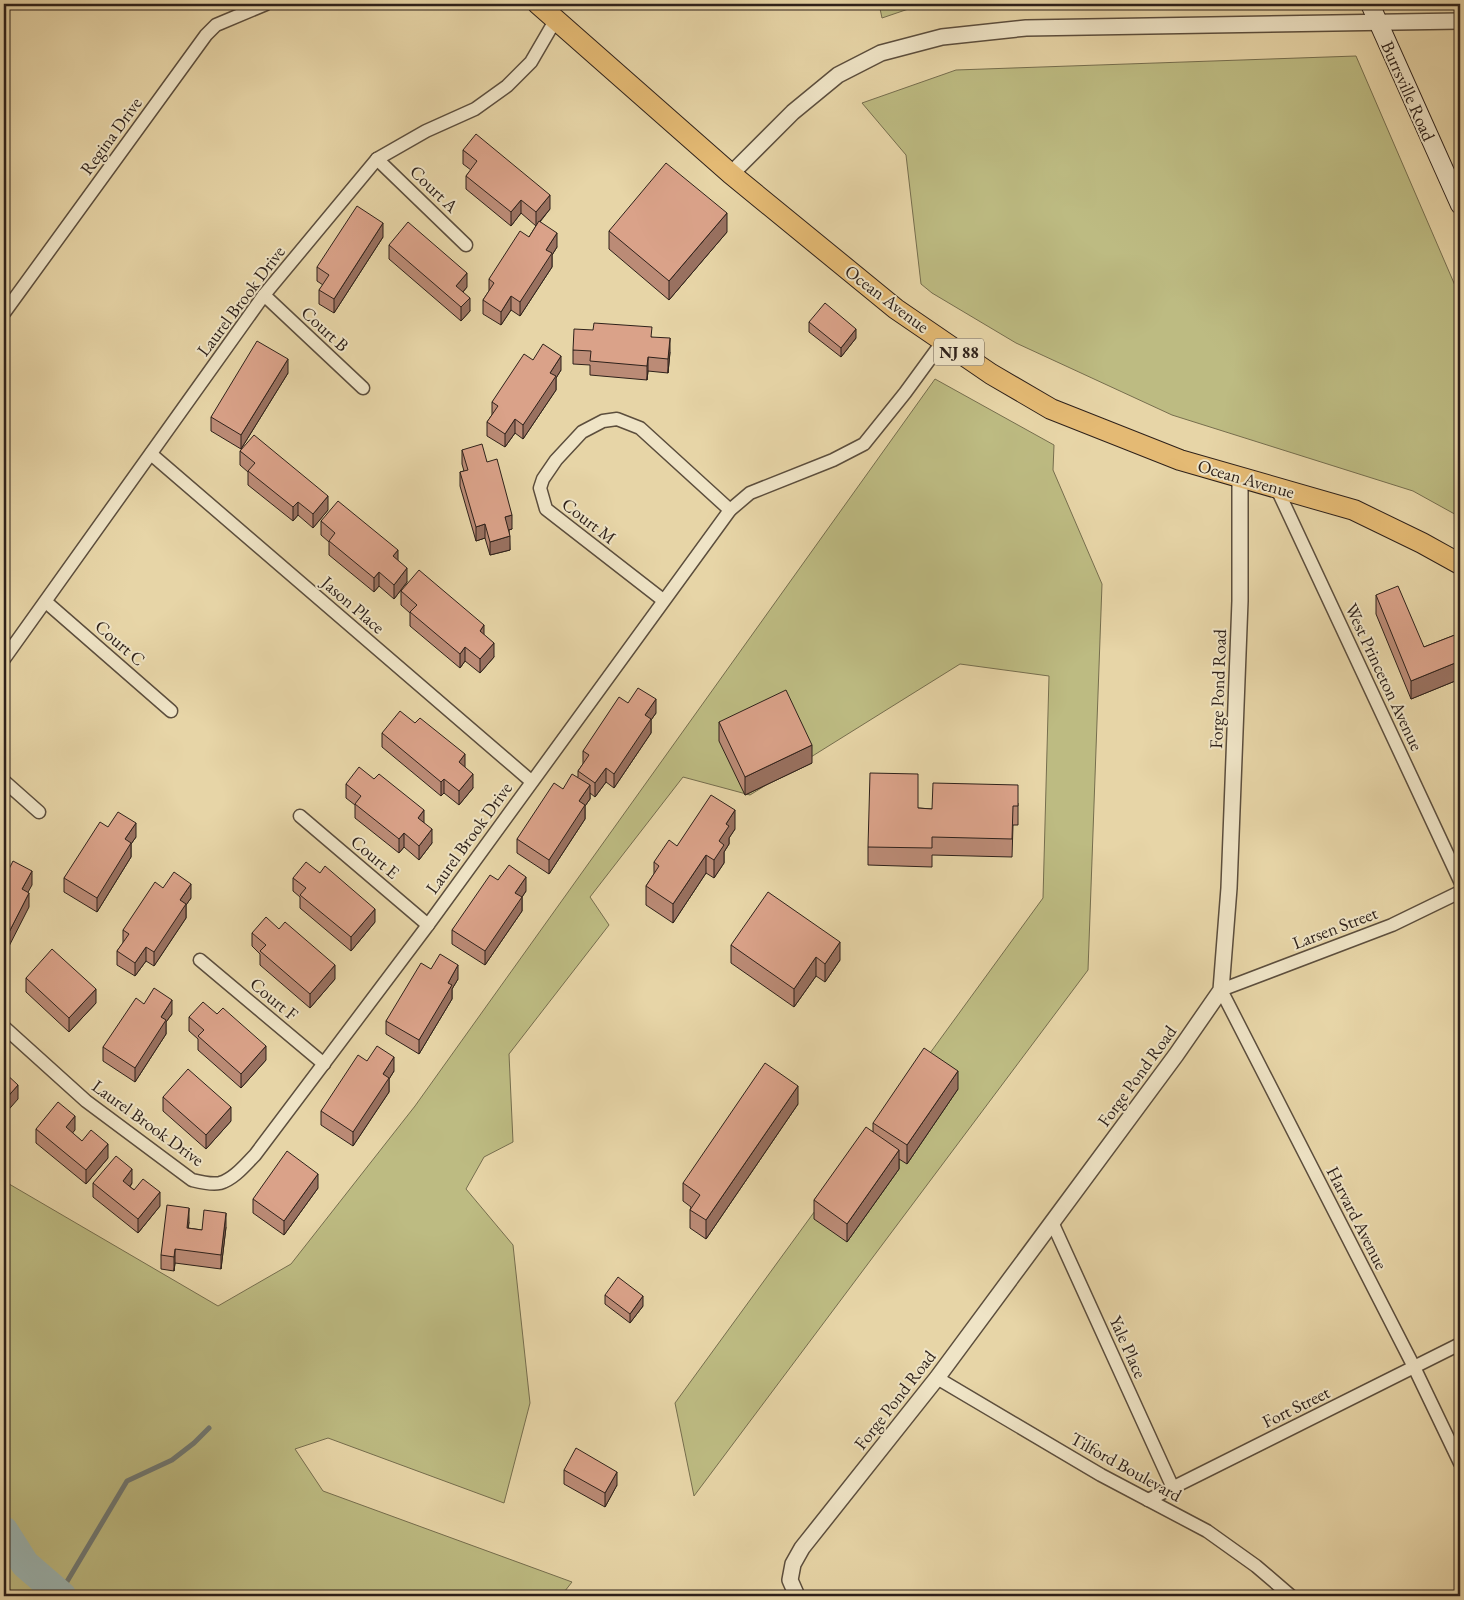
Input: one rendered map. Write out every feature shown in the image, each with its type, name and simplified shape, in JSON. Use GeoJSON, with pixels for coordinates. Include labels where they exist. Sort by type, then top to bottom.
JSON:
{"type":"FeatureCollection","features":[{"type":"Feature","properties":{"kind":"main road","name":"Ocean Avenue"},"geometry":{"type":"LineString","coordinates":[[538,4],[731,174],[896,309],[992,374],[1050,409],[1180,460],[1354,510],[1460,564]]}},
{"type":"Feature","properties":{"kind":"main road","name":"Burrsville Road"},"geometry":{"type":"LineString","coordinates":[[1370,4],[1460,205]]}},
{"type":"Feature","properties":{"kind":"street","name":"Regina Drive"},"geometry":{"type":"LineString","coordinates":[[4,313],[206,35],[216,25],[266,4]]}},
{"type":"Feature","properties":{"kind":"street","name":"Laurel Brook Drive"},"geometry":{"type":"LineString","coordinates":[[4,659],[264,296],[377,159],[426,131],[475,109],[507,86],[530,62],[556,19]]}},
{"type":"Feature","properties":{"kind":"street"},"geometry":{"type":"LineString","coordinates":[[731,174],[793,112],[838,75],[881,53],[942,37],[1026,28],[1460,21]]}},
{"type":"Feature","properties":{"kind":"street","name":"Court A"},"geometry":{"type":"LineString","coordinates":[[377,159],[466,245]]}},
{"type":"Feature","properties":{"kind":"street","name":"Court B"},"geometry":{"type":"LineString","coordinates":[[264,296],[363,388]]}},
{"type":"Feature","properties":{"kind":"street","name":"Laurel Brook Drive"},"geometry":{"type":"LineString","coordinates":[[4,1027],[86,1101],[192,1180],[220,1183],[236,1174],[249,1161],[324,1064],[428,925],[730,510],[750,493],[834,460],[864,444],[943,341]]}},
{"type":"Feature","properties":{"kind":"street","name":"Court M"},"geometry":{"type":"LineString","coordinates":[[664,600],[546,509],[540,488],[543,479],[556,460],[582,432],[603,421],[617,419],[640,428],[730,510]]}},
{"type":"Feature","properties":{"kind":"street","name":"Jason Place"},"geometry":{"type":"LineString","coordinates":[[151,454],[531,781]]}},
{"type":"Feature","properties":{"kind":"street","name":"Forge Pond Road"},"geometry":{"type":"LineString","coordinates":[[797,1596],[790,1580],[794,1564],[802,1548],[936,1378],[1176,1055],[1221,990],[1229,888],[1240,601],[1240,478]]}},
{"type":"Feature","properties":{"kind":"street","name":"West Princeton Avenue"},"geometry":{"type":"LineString","coordinates":[[1277,489],[1460,881]]}},
{"type":"Feature","properties":{"kind":"street","name":"Court C"},"geometry":{"type":"LineString","coordinates":[[46,602],[171,711]]}},
{"type":"Feature","properties":{"kind":"street"},"geometry":{"type":"LineString","coordinates":[[4,781],[39,812]]}},
{"type":"Feature","properties":{"kind":"street","name":"Court E"},"geometry":{"type":"LineString","coordinates":[[300,816],[428,925]]}},
{"type":"Feature","properties":{"kind":"street","name":"Larsen Street"},"geometry":{"type":"LineString","coordinates":[[1221,990],[1392,925],[1460,892]]}},
{"type":"Feature","properties":{"kind":"street","name":"Court F"},"geometry":{"type":"LineString","coordinates":[[200,960],[324,1064]]}},
{"type":"Feature","properties":{"kind":"street","name":"Harvard Avenue"},"geometry":{"type":"LineString","coordinates":[[1221,990],[1414,1367],[1460,1463]]}},
{"type":"Feature","properties":{"kind":"street","name":"Yale Place"},"geometry":{"type":"LineString","coordinates":[[1052,1222],[1173,1488]]}},
{"type":"Feature","properties":{"kind":"street","name":"Fort Street"},"geometry":{"type":"LineString","coordinates":[[1148,1500],[1460,1344]]}},
{"type":"Feature","properties":{"kind":"street","name":"Tilford Boulevard"},"geometry":{"type":"LineString","coordinates":[[936,1378],[1100,1475],[1207,1531],[1256,1566],[1291,1596]]}},
{"type":"Feature","properties":{"kind":"shaded area"},"geometry":{"type":"Polygon","coordinates":[[[879,4],[923,4],[882,18],[879,4]]]}},
{"type":"Feature","properties":{"kind":"shaded area"},"geometry":{"type":"Polygon","coordinates":[[[1356,56],[1460,297],[1460,517],[1413,491],[1172,415],[1016,343],[932,293],[921,284],[906,155],[862,103],[956,70],[1356,56]]]}},
{"type":"Feature","properties":{"kind":"shaded area"},"geometry":{"type":"Polygon","coordinates":[[[935,379],[1054,445],[1053,470],[1102,584],[1088,970],[694,1496],[675,1403],[1043,898],[1049,676],[960,664],[750,795],[683,777],[590,897],[609,925],[509,1054],[513,1142],[484,1157],[466,1189],[513,1245],[530,1403],[504,1503],[328,1438],[295,1449],[323,1491],[572,1582],[561,1596],[4,1596],[4,1181],[218,1306],[291,1264],[415,1106],[935,379]]]}},
{"type":"Feature","properties":{"kind":"building"},"geometry":{"type":"Polygon","coordinates":[[[476,134],[550,195],[536,212],[521,200],[511,212],[466,176],[477,161],[463,150],[476,134]]]}},
{"type":"Feature","properties":{"kind":"building"},"geometry":{"type":"Polygon","coordinates":[[[666,163],[727,213],[669,281],[609,231],[666,163]]]}},
{"type":"Feature","properties":{"kind":"building"},"geometry":{"type":"Polygon","coordinates":[[[357,206],[383,223],[334,299],[319,290],[329,275],[317,267],[357,206]]]}},
{"type":"Feature","properties":{"kind":"building"},"geometry":{"type":"Polygon","coordinates":[[[539,221],[557,233],[546,250],[552,253],[520,302],[511,296],[501,312],[483,300],[494,283],[489,279],[520,231],[529,237],[539,221]]]}},
{"type":"Feature","properties":{"kind":"building"},"geometry":{"type":"Polygon","coordinates":[[[408,222],[467,273],[456,286],[470,298],[461,307],[389,245],[408,222]]]}},
{"type":"Feature","properties":{"kind":"building"},"geometry":{"type":"Polygon","coordinates":[[[825,303],[856,329],[841,348],[809,322],[825,303]]]}},
{"type":"Feature","properties":{"kind":"building"},"geometry":{"type":"Polygon","coordinates":[[[594,323],[652,327],[651,337],[670,338],[668,359],[648,357],[647,366],[590,361],[591,351],[573,350],[574,329],[593,330],[594,323]]]}},
{"type":"Feature","properties":{"kind":"building"},"geometry":{"type":"Polygon","coordinates":[[[257,341],[288,359],[241,435],[211,417],[257,341]]]}},
{"type":"Feature","properties":{"kind":"building"},"geometry":{"type":"Polygon","coordinates":[[[543,344],[561,356],[550,373],[556,376],[523,425],[515,419],[505,434],[487,422],[498,406],[492,402],[524,354],[533,360],[543,344]]]}},
{"type":"Feature","properties":{"kind":"building"},"geometry":{"type":"Polygon","coordinates":[[[254,435],[328,496],[313,514],[298,502],[293,507],[248,471],[255,463],[240,451],[254,435]]]}},
{"type":"Feature","properties":{"kind":"building"},"geometry":{"type":"Polygon","coordinates":[[[482,444],[487,462],[497,459],[512,515],[505,517],[510,536],[490,542],[485,524],[476,527],[460,472],[468,470],[462,450],[482,444]]]}},
{"type":"Feature","properties":{"kind":"building"},"geometry":{"type":"Polygon","coordinates":[[[338,501],[398,550],[393,556],[407,568],[394,585],[379,572],[374,578],[329,541],[335,533],[321,521],[338,501]]]}},
{"type":"Feature","properties":{"kind":"building"},"geometry":{"type":"Polygon","coordinates":[[[419,570],[484,625],[480,631],[494,643],[480,659],[465,647],[460,654],[410,612],[417,605],[401,591],[419,570]]]}},
{"type":"Feature","properties":{"kind":"building"},"geometry":{"type":"Polygon","coordinates":[[[1398,586],[1424,647],[1460,633],[1460,661],[1411,681],[1376,595],[1398,586]]]}},
{"type":"Feature","properties":{"kind":"building"},"geometry":{"type":"Polygon","coordinates":[[[638,688],[656,699],[645,715],[651,719],[614,774],[606,768],[595,783],[578,771],[589,755],[583,751],[619,697],[628,703],[638,688]]]}},
{"type":"Feature","properties":{"kind":"building"},"geometry":{"type":"Polygon","coordinates":[[[786,690],[812,745],[745,777],[719,722],[786,690]]]}},
{"type":"Feature","properties":{"kind":"building"},"geometry":{"type":"Polygon","coordinates":[[[400,711],[415,723],[420,718],[465,754],[459,762],[473,774],[459,791],[444,779],[441,782],[382,733],[400,711]]]}},
{"type":"Feature","properties":{"kind":"building"},"geometry":{"type":"Polygon","coordinates":[[[359,767],[374,779],[379,774],[424,810],[418,818],[432,829],[419,846],[404,833],[399,839],[355,804],[361,796],[346,784],[359,767]]]}},
{"type":"Feature","properties":{"kind":"building"},"geometry":{"type":"Polygon","coordinates":[[[870,773],[918,774],[918,808],[932,809],[933,783],[1018,785],[1018,806],[1013,806],[1012,839],[932,837],[932,848],[868,847],[870,773]]]}},
{"type":"Feature","properties":{"kind":"building"},"geometry":{"type":"Polygon","coordinates":[[[572,774],[590,785],[579,801],[585,805],[549,860],[517,839],[554,783],[563,789],[572,774]]]}},
{"type":"Feature","properties":{"kind":"building"},"geometry":{"type":"Polygon","coordinates":[[[711,795],[735,810],[726,824],[729,826],[719,841],[724,845],[714,860],[706,855],[673,904],[646,886],[659,866],[654,862],[669,840],[677,846],[711,795]]]}},
{"type":"Feature","properties":{"kind":"building"},"geometry":{"type":"Polygon","coordinates":[[[118,812],[136,823],[125,839],[131,843],[97,898],[64,878],[100,822],[108,827],[118,812]]]}},
{"type":"Feature","properties":{"kind":"building"},"geometry":{"type":"Polygon","coordinates":[[[13,861],[32,871],[22,889],[29,893],[4,942],[4,879],[13,861]]]}},
{"type":"Feature","properties":{"kind":"building"},"geometry":{"type":"Polygon","coordinates":[[[306,862],[320,873],[325,866],[375,909],[351,937],[300,895],[306,888],[293,878],[306,862]]]}},
{"type":"Feature","properties":{"kind":"building"},"geometry":{"type":"Polygon","coordinates":[[[509,865],[526,877],[515,893],[522,897],[485,951],[452,930],[490,875],[498,880],[509,865]]]}},
{"type":"Feature","properties":{"kind":"building"},"geometry":{"type":"Polygon","coordinates":[[[174,872],[191,884],[180,900],[186,904],[154,952],[146,947],[135,963],[117,951],[129,934],[123,930],[155,882],[163,888],[174,872]]]}},
{"type":"Feature","properties":{"kind":"building"},"geometry":{"type":"Polygon","coordinates":[[[768,892],[840,942],[825,964],[816,957],[794,989],[731,945],[768,892]]]}},
{"type":"Feature","properties":{"kind":"building"},"geometry":{"type":"Polygon","coordinates":[[[266,917],[279,929],[285,922],[335,965],[310,994],[260,951],[266,945],[252,933],[266,917]]]}},
{"type":"Feature","properties":{"kind":"building"},"geometry":{"type":"Polygon","coordinates":[[[52,949],[96,989],[69,1018],[26,978],[52,949]]]}},
{"type":"Feature","properties":{"kind":"building"},"geometry":{"type":"Polygon","coordinates":[[[440,954],[458,965],[448,983],[452,985],[419,1040],[386,1021],[421,963],[431,969],[440,954]]]}},
{"type":"Feature","properties":{"kind":"building"},"geometry":{"type":"Polygon","coordinates":[[[154,988],[172,1000],[161,1017],[166,1020],[135,1068],[103,1047],[136,998],[144,1004],[154,988]]]}},
{"type":"Feature","properties":{"kind":"building"},"geometry":{"type":"Polygon","coordinates":[[[203,1002],[217,1014],[223,1008],[266,1046],[241,1074],[198,1036],[204,1030],[189,1017],[203,1002]]]}},
{"type":"Feature","properties":{"kind":"building"},"geometry":{"type":"Polygon","coordinates":[[[377,1046],[394,1057],[383,1074],[389,1078],[353,1132],[321,1111],[358,1055],[367,1061],[377,1046]]]}},
{"type":"Feature","properties":{"kind":"building"},"geometry":{"type":"Polygon","coordinates":[[[924,1048],[958,1071],[907,1145],[873,1123],[924,1048]]]}},
{"type":"Feature","properties":{"kind":"building"},"geometry":{"type":"Polygon","coordinates":[[[765,1063],[798,1086],[706,1220],[690,1210],[700,1195],[683,1183],[765,1063]]]}},
{"type":"Feature","properties":{"kind":"building"},"geometry":{"type":"Polygon","coordinates":[[[188,1069],[231,1107],[206,1135],[163,1097],[188,1069]]]}},
{"type":"Feature","properties":{"kind":"building"},"geometry":{"type":"Polygon","coordinates":[[[4,1072],[18,1085],[4,1101],[4,1072]]]}},
{"type":"Feature","properties":{"kind":"building"},"geometry":{"type":"Polygon","coordinates":[[[58,1102],[75,1116],[66,1127],[82,1141],[91,1130],[108,1144],[86,1170],[36,1129],[58,1102]]]}},
{"type":"Feature","properties":{"kind":"building"},"geometry":{"type":"Polygon","coordinates":[[[866,1127],[899,1150],[847,1224],[814,1200],[866,1127]]]}},
{"type":"Feature","properties":{"kind":"building"},"geometry":{"type":"Polygon","coordinates":[[[287,1151],[318,1174],[284,1221],[253,1199],[287,1151]]]}},
{"type":"Feature","properties":{"kind":"building"},"geometry":{"type":"Polygon","coordinates":[[[116,1156],[132,1169],[123,1181],[134,1190],[143,1179],[160,1192],[138,1219],[93,1183],[116,1156]]]}},
{"type":"Feature","properties":{"kind":"building"},"geometry":{"type":"Polygon","coordinates":[[[167,1205],[189,1208],[187,1228],[202,1230],[204,1210],[226,1213],[221,1255],[175,1249],[174,1257],[161,1255],[167,1205]]]}},
{"type":"Feature","properties":{"kind":"building"},"geometry":{"type":"Polygon","coordinates":[[[618,1277],[643,1296],[630,1314],[605,1295],[618,1277]]]}},
{"type":"Feature","properties":{"kind":"building"},"geometry":{"type":"Polygon","coordinates":[[[576,1448],[617,1472],[605,1493],[564,1470],[576,1448]]]}},
{"type":"Feature","properties":{"kind":"waterway"},"geometry":{"type":"LineString","coordinates":[[59,1595],[127,1481],[172,1460],[194,1443],[209,1428]]}},
{"type":"Feature","properties":{"kind":"waterway"},"geometry":{"type":"LineString","coordinates":[[4,1531],[25,1564],[62,1596]]}}]}
